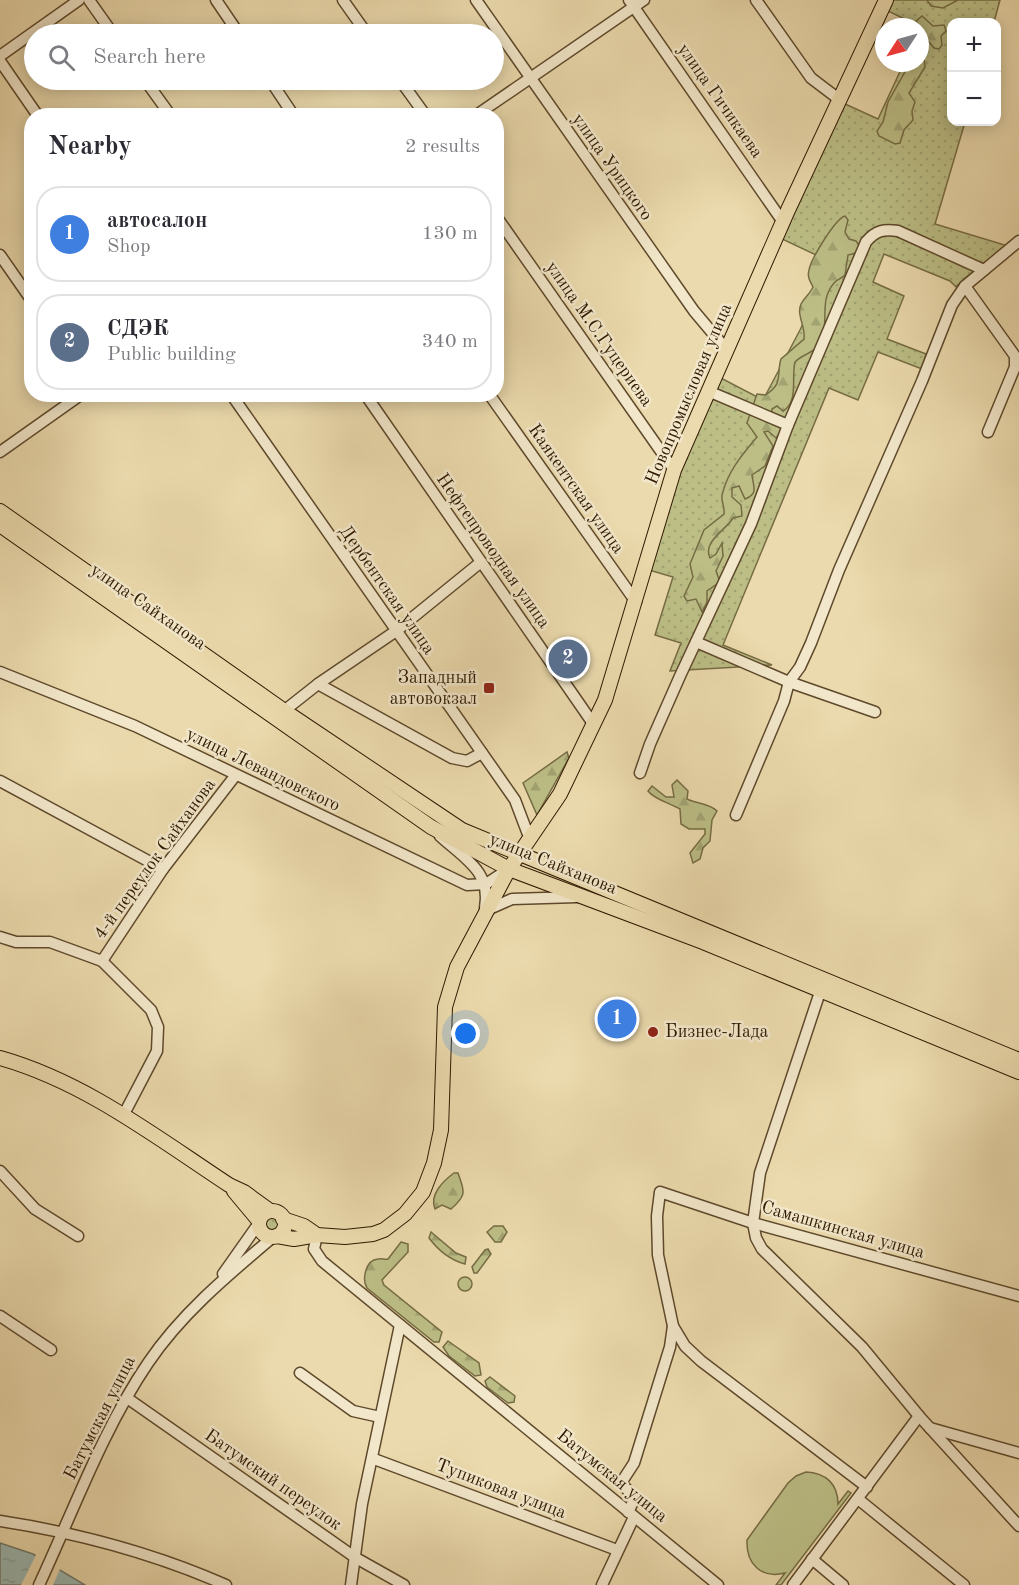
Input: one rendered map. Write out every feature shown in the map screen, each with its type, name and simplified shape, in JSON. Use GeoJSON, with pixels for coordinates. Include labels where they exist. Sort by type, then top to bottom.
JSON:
{"type":"FeatureCollection","features":[{"type":"Feature","properties":{"kind":"main road","name":"Новопромысловая улица"},"geometry":{"type":"LineString","coordinates":[[316,1235],[360,1236],[384,1230],[405,1214],[423,1192],[434,1163],[441,1130],[443,1031],[448,991],[484,911],[529,837],[560,794],[594,725],[614,675],[674,470],[883,1]]}},
{"type":"Feature","properties":{"kind":"main road","name":"улица Сайханова"},"geometry":{"type":"LineString","coordinates":[[0,511],[280,714],[431,827],[509,869],[822,985]]}},
{"type":"Feature","properties":{"kind":"main road","name":"улица Сайханова"},"geometry":{"type":"LineString","coordinates":[[2,531],[280,714],[462,830],[1019,1072]]}},
{"type":"Feature","properties":{"kind":"main road"},"geometry":{"type":"LineString","coordinates":[[822,985],[1019,1060]]}},
{"type":"Feature","properties":{"kind":"main road"},"geometry":{"type":"LineString","coordinates":[[0,1058],[60,1079],[123,1116],[228,1185],[263,1219],[263,1233],[294,1239],[316,1235]]}},
{"type":"Feature","properties":{"kind":"main road"},"geometry":{"type":"LineString","coordinates":[[263,1219],[278,1213],[283,1219],[304,1226],[316,1235]]}},
{"type":"Feature","properties":{"kind":"main road"},"geometry":{"type":"LineString","coordinates":[[275,1236],[283,1230],[283,1219]]}},
{"type":"Feature","properties":{"kind":"street"},"geometry":{"type":"LineString","coordinates":[[45,24],[79,0]]}},
{"type":"Feature","properties":{"kind":"street"},"geometry":{"type":"LineString","coordinates":[[89,0],[106,24]]}},
{"type":"Feature","properties":{"kind":"street"},"geometry":{"type":"LineString","coordinates":[[216,0],[232,24]]}},
{"type":"Feature","properties":{"kind":"street"},"geometry":{"type":"LineString","coordinates":[[342,0],[360,24]]}},
{"type":"Feature","properties":{"kind":"street","name":"улица Урицкого"},"geometry":{"type":"LineString","coordinates":[[476,0],[492,24]]}},
{"type":"Feature","properties":{"kind":"street"},"geometry":{"type":"LineString","coordinates":[[486,108],[631,3],[644,0]]}},
{"type":"Feature","properties":{"kind":"street"},"geometry":{"type":"LineString","coordinates":[[756,0],[811,78],[840,100]]}},
{"type":"Feature","properties":{"kind":"street","name":"улица Гичикаева"},"geometry":{"type":"LineString","coordinates":[[631,3],[783,222]]}},
{"type":"Feature","properties":{"kind":"street"},"geometry":{"type":"LineString","coordinates":[[0,56],[24,39]]}},
{"type":"Feature","properties":{"kind":"street","name":"улица Урицкого"},"geometry":{"type":"LineString","coordinates":[[504,41],[694,311],[726,349]]}},
{"type":"Feature","properties":{"kind":"street"},"geometry":{"type":"LineString","coordinates":[[0,61],[32,108]]}},
{"type":"Feature","properties":{"kind":"street"},"geometry":{"type":"LineString","coordinates":[[152,90],[165,108]]}},
{"type":"Feature","properties":{"kind":"street"},"geometry":{"type":"LineString","coordinates":[[277,90],[289,108]]}},
{"type":"Feature","properties":{"kind":"street"},"geometry":{"type":"LineString","coordinates":[[407,90],[420,108]]}},
{"type":"Feature","properties":{"kind":"street","name":"улица М.С.Гуцериева"},"geometry":{"type":"LineString","coordinates":[[504,227],[674,470]]}},
{"type":"Feature","properties":{"kind":"street"},"geometry":{"type":"LineString","coordinates":[[640,773],[650,744],[751,524],[788,425],[864,247],[877,231],[885,229],[910,234],[984,270]]}},
{"type":"Feature","properties":{"kind":"street"},"geometry":{"type":"LineString","coordinates":[[736,815],[784,700],[789,682],[800,667],[811,643],[839,570],[922,381],[952,305],[965,286],[1019,241]]}},
{"type":"Feature","properties":{"kind":"street"},"geometry":{"type":"LineString","coordinates":[[0,255],[24,290]]}},
{"type":"Feature","properties":{"kind":"street"},"geometry":{"type":"LineString","coordinates":[[965,286],[1010,345],[1015,356],[1017,369],[988,432]]}},
{"type":"Feature","properties":{"kind":"street"},"geometry":{"type":"LineString","coordinates":[[708,392],[788,425]]}},
{"type":"Feature","properties":{"kind":"street"},"geometry":{"type":"LineString","coordinates":[[2,447],[70,402]]}},
{"type":"Feature","properties":{"kind":"street","name":"Дербентская улица"},"geometry":{"type":"LineString","coordinates":[[237,402],[515,800],[529,837]]}},
{"type":"Feature","properties":{"kind":"street","name":"Нефтепроводная улица"},"geometry":{"type":"LineString","coordinates":[[371,402],[594,725]]}},
{"type":"Feature","properties":{"kind":"street","name":"Каякентская улица"},"geometry":{"type":"LineString","coordinates":[[495,402],[636,602]]}},
{"type":"Feature","properties":{"kind":"street"},"geometry":{"type":"LineString","coordinates":[[280,714],[318,684],[396,631],[481,562]]}},
{"type":"Feature","properties":{"kind":"street"},"geometry":{"type":"LineString","coordinates":[[696,642],[789,682],[875,712]]}},
{"type":"Feature","properties":{"kind":"street","name":"улица Левандовского"},"geometry":{"type":"LineString","coordinates":[[0,672],[106,713],[467,885],[486,884]]}},
{"type":"Feature","properties":{"kind":"street"},"geometry":{"type":"LineString","coordinates":[[318,684],[452,758],[467,760],[482,753]]}},
{"type":"Feature","properties":{"kind":"street","name":"4-й переулок Сайханова"},"geometry":{"type":"LineString","coordinates":[[102,961],[163,869],[235,776]]}},
{"type":"Feature","properties":{"kind":"street"},"geometry":{"type":"LineString","coordinates":[[0,781],[163,869]]}},
{"type":"Feature","properties":{"kind":"street"},"geometry":{"type":"LineString","coordinates":[[431,827],[479,872],[488,893],[484,911]]}},
{"type":"Feature","properties":{"kind":"street"},"geometry":{"type":"LineString","coordinates":[[486,884],[509,869]]}},
{"type":"Feature","properties":{"kind":"street"},"geometry":{"type":"LineString","coordinates":[[484,911],[512,899],[584,897]]}},
{"type":"Feature","properties":{"kind":"street"},"geometry":{"type":"LineString","coordinates":[[0,937],[16,942],[50,942],[102,961],[151,1010],[158,1027],[157,1052],[123,1116]]}},
{"type":"Feature","properties":{"kind":"street"},"geometry":{"type":"LineString","coordinates":[[822,985],[760,1173],[753,1223],[762,1250],[862,1347],[919,1416],[1019,1526]]}},
{"type":"Feature","properties":{"kind":"street"},"geometry":{"type":"LineString","coordinates":[[0,1171],[35,1209],[78,1236]]}},
{"type":"Feature","properties":{"kind":"street","name":"Самашкинская улица"},"geometry":{"type":"LineString","coordinates":[[673,1326],[658,1255],[657,1216],[660,1192],[753,1223],[1019,1296]]}},
{"type":"Feature","properties":{"kind":"street"},"geometry":{"type":"LineString","coordinates":[[212,1289],[263,1219]]}},
{"type":"Feature","properties":{"kind":"street","name":"Батумская улица"},"geometry":{"type":"LineString","coordinates":[[316,1235],[314,1249],[322,1261],[718,1585]]}},
{"type":"Feature","properties":{"kind":"street","name":"Батумская улица"},"geometry":{"type":"LineString","coordinates":[[39,1585],[127,1398],[161,1346],[212,1289],[275,1236]]}},
{"type":"Feature","properties":{"kind":"street"},"geometry":{"type":"LineString","coordinates":[[0,1316],[51,1350]]}},
{"type":"Feature","properties":{"kind":"street"},"geometry":{"type":"LineString","coordinates":[[351,1585],[362,1504],[374,1459],[380,1417],[400,1324]]}},
{"type":"Feature","properties":{"kind":"street"},"geometry":{"type":"LineString","coordinates":[[673,1326],[685,1346],[701,1361],[867,1487]]}},
{"type":"Feature","properties":{"kind":"street"},"geometry":{"type":"LineString","coordinates":[[602,1585],[631,1515],[635,1498],[621,1483],[634,1463],[670,1347],[673,1326]]}},
{"type":"Feature","properties":{"kind":"street"},"geometry":{"type":"LineString","coordinates":[[300,1373],[353,1411],[380,1417]]}},
{"type":"Feature","properties":{"kind":"street","name":"Батумский переулок"},"geometry":{"type":"LineString","coordinates":[[127,1398],[356,1558],[404,1585]]}},
{"type":"Feature","properties":{"kind":"street"},"geometry":{"type":"LineString","coordinates":[[793,1585],[919,1416]]}},
{"type":"Feature","properties":{"kind":"street"},"geometry":{"type":"LineString","coordinates":[[930,1428],[1019,1453]]}},
{"type":"Feature","properties":{"kind":"street","name":"Тупиковая улица"},"geometry":{"type":"LineString","coordinates":[[374,1459],[617,1550]]}},
{"type":"Feature","properties":{"kind":"street"},"geometry":{"type":"LineString","coordinates":[[858,1499],[964,1585]]}},
{"type":"Feature","properties":{"kind":"street"},"geometry":{"type":"LineString","coordinates":[[0,1521],[64,1531],[145,1554],[221,1584]]}},
{"type":"Feature","properties":{"kind":"street"},"geometry":{"type":"LineString","coordinates":[[812,1559],[843,1585]]}},
{"type":"Feature","properties":{"kind":"green space"},"geometry":{"type":"Polygon","coordinates":[[[890,0],[1000,0],[995,18],[947,18],[947,126],[964,126],[935,224],[1008,246],[956,287],[950,281],[884,254],[873,282],[904,296],[887,339],[926,354],[922,369],[878,352],[858,400],[829,388],[723,645],[772,665],[670,671],[681,643],[655,635],[673,577],[649,570],[679,470],[719,377],[763,400],[800,330],[831,262],[782,239],[843,103],[878,119],[900,72],[929,72],[929,18],[902,18],[886,10],[890,0]]]}},
{"type":"Feature","properties":{"kind":"green space"},"geometry":{"type":"Polygon","coordinates":[[[927,0],[958,0],[943,8],[931,6],[927,0]]]}},
{"type":"Feature","properties":{"kind":"green space"},"geometry":{"type":"Polygon","coordinates":[[[929,22],[933,26],[944,25],[946,31],[941,36],[942,45],[939,49],[934,48],[929,42],[929,22]]]}},
{"type":"Feature","properties":{"kind":"green space"},"geometry":{"type":"Polygon","coordinates":[[[905,72],[922,72],[909,93],[915,102],[912,111],[913,120],[904,130],[900,143],[895,144],[879,136],[877,131],[883,122],[888,102],[905,72]]]}},
{"type":"Feature","properties":{"kind":"green space"},"geometry":{"type":"Polygon","coordinates":[[[845,216],[848,220],[845,232],[849,239],[856,241],[861,248],[856,253],[848,255],[845,275],[835,282],[829,291],[826,298],[824,330],[818,346],[795,362],[791,402],[783,411],[777,406],[772,409],[772,414],[782,430],[776,438],[768,431],[764,432],[773,446],[765,466],[752,475],[754,492],[745,499],[739,486],[732,488],[732,497],[741,505],[742,516],[733,518],[709,547],[710,558],[716,554],[722,543],[723,556],[716,571],[720,582],[707,591],[707,602],[702,612],[696,599],[687,601],[684,596],[693,577],[690,564],[704,530],[724,514],[722,495],[728,478],[757,437],[747,423],[757,394],[765,395],[775,387],[781,359],[804,339],[800,308],[813,287],[808,275],[809,270],[830,232],[845,216]]]}},
{"type":"Feature","properties":{"kind":"green space"},"geometry":{"type":"Polygon","coordinates":[[[567,752],[569,758],[537,815],[523,783],[567,752]]]}},
{"type":"Feature","properties":{"kind":"green space"},"geometry":{"type":"Polygon","coordinates":[[[677,780],[688,791],[687,799],[710,806],[717,811],[712,820],[710,841],[703,848],[700,859],[693,863],[690,853],[705,834],[705,829],[689,829],[681,824],[680,809],[648,791],[652,786],[666,797],[674,797],[672,785],[677,780]]]}},
{"type":"Feature","properties":{"kind":"green space"},"geometry":{"type":"Polygon","coordinates":[[[454,1173],[458,1173],[463,1188],[460,1200],[451,1209],[442,1205],[435,1209],[435,1194],[454,1173]]]}},
{"type":"Feature","properties":{"kind":"green space"},"geometry":{"type":"Polygon","coordinates":[[[269,1216],[275,1216],[280,1224],[278,1230],[269,1232],[264,1227],[264,1221],[269,1216]]]}},
{"type":"Feature","properties":{"kind":"green space"},"geometry":{"type":"Polygon","coordinates":[[[494,1226],[503,1226],[507,1232],[501,1242],[495,1242],[487,1232],[494,1226]]]}},
{"type":"Feature","properties":{"kind":"green space"},"geometry":{"type":"Polygon","coordinates":[[[431,1232],[456,1253],[466,1257],[465,1264],[454,1260],[440,1250],[429,1238],[431,1232]]]}},
{"type":"Feature","properties":{"kind":"green space"},"geometry":{"type":"Polygon","coordinates":[[[401,1242],[408,1244],[408,1252],[382,1280],[384,1285],[442,1332],[439,1342],[434,1342],[367,1288],[365,1276],[367,1267],[374,1260],[388,1259],[401,1242]]]}},
{"type":"Feature","properties":{"kind":"green space"},"geometry":{"type":"Polygon","coordinates":[[[488,1249],[491,1254],[477,1273],[474,1273],[472,1267],[488,1249]]]}},
{"type":"Feature","properties":{"kind":"green space"},"geometry":{"type":"Polygon","coordinates":[[[462,1277],[468,1277],[472,1284],[468,1291],[462,1291],[458,1287],[458,1281],[462,1277]]]}},
{"type":"Feature","properties":{"kind":"green space"},"geometry":{"type":"Polygon","coordinates":[[[448,1341],[479,1363],[481,1375],[475,1376],[449,1356],[443,1347],[448,1341]]]}},
{"type":"Feature","properties":{"kind":"green space"},"geometry":{"type":"Polygon","coordinates":[[[490,1377],[515,1396],[514,1402],[508,1403],[487,1387],[485,1381],[490,1377]]]}},
{"type":"Feature","properties":{"kind":"green space"},"geometry":{"type":"Polygon","coordinates":[[[806,1472],[825,1477],[830,1481],[836,1491],[838,1504],[848,1491],[851,1493],[781,1585],[776,1585],[785,1573],[769,1574],[757,1568],[749,1556],[747,1540],[788,1483],[796,1476],[806,1472]]]}},
{"type":"Feature","properties":{"kind":"water"},"geometry":{"type":"Polygon","coordinates":[[[0,1543],[33,1554],[85,1585],[0,1585],[0,1543]]]}},
{"type":"Feature","properties":{"kind":"pier"},"geometry":{"type":"Polygon","coordinates":[[[37,1553],[61,1567],[53,1585],[21,1585],[37,1553]]]}},
{"type":"Feature","properties":{"kind":"place","name":"СДЭК"},"geometry":{"type":"Point","coordinates":[568,659]}},
{"type":"Feature","properties":{"kind":"place","name":"Западный автовокзал"},"geometry":{"type":"Point","coordinates":[489,688]}},
{"type":"Feature","properties":{"kind":"place","name":"автосалон"},"geometry":{"type":"Point","coordinates":[617,1019]}},
{"type":"Feature","properties":{"kind":"place","name":"Бизнес-Лада"},"geometry":{"type":"Point","coordinates":[653,1032]}}]}
